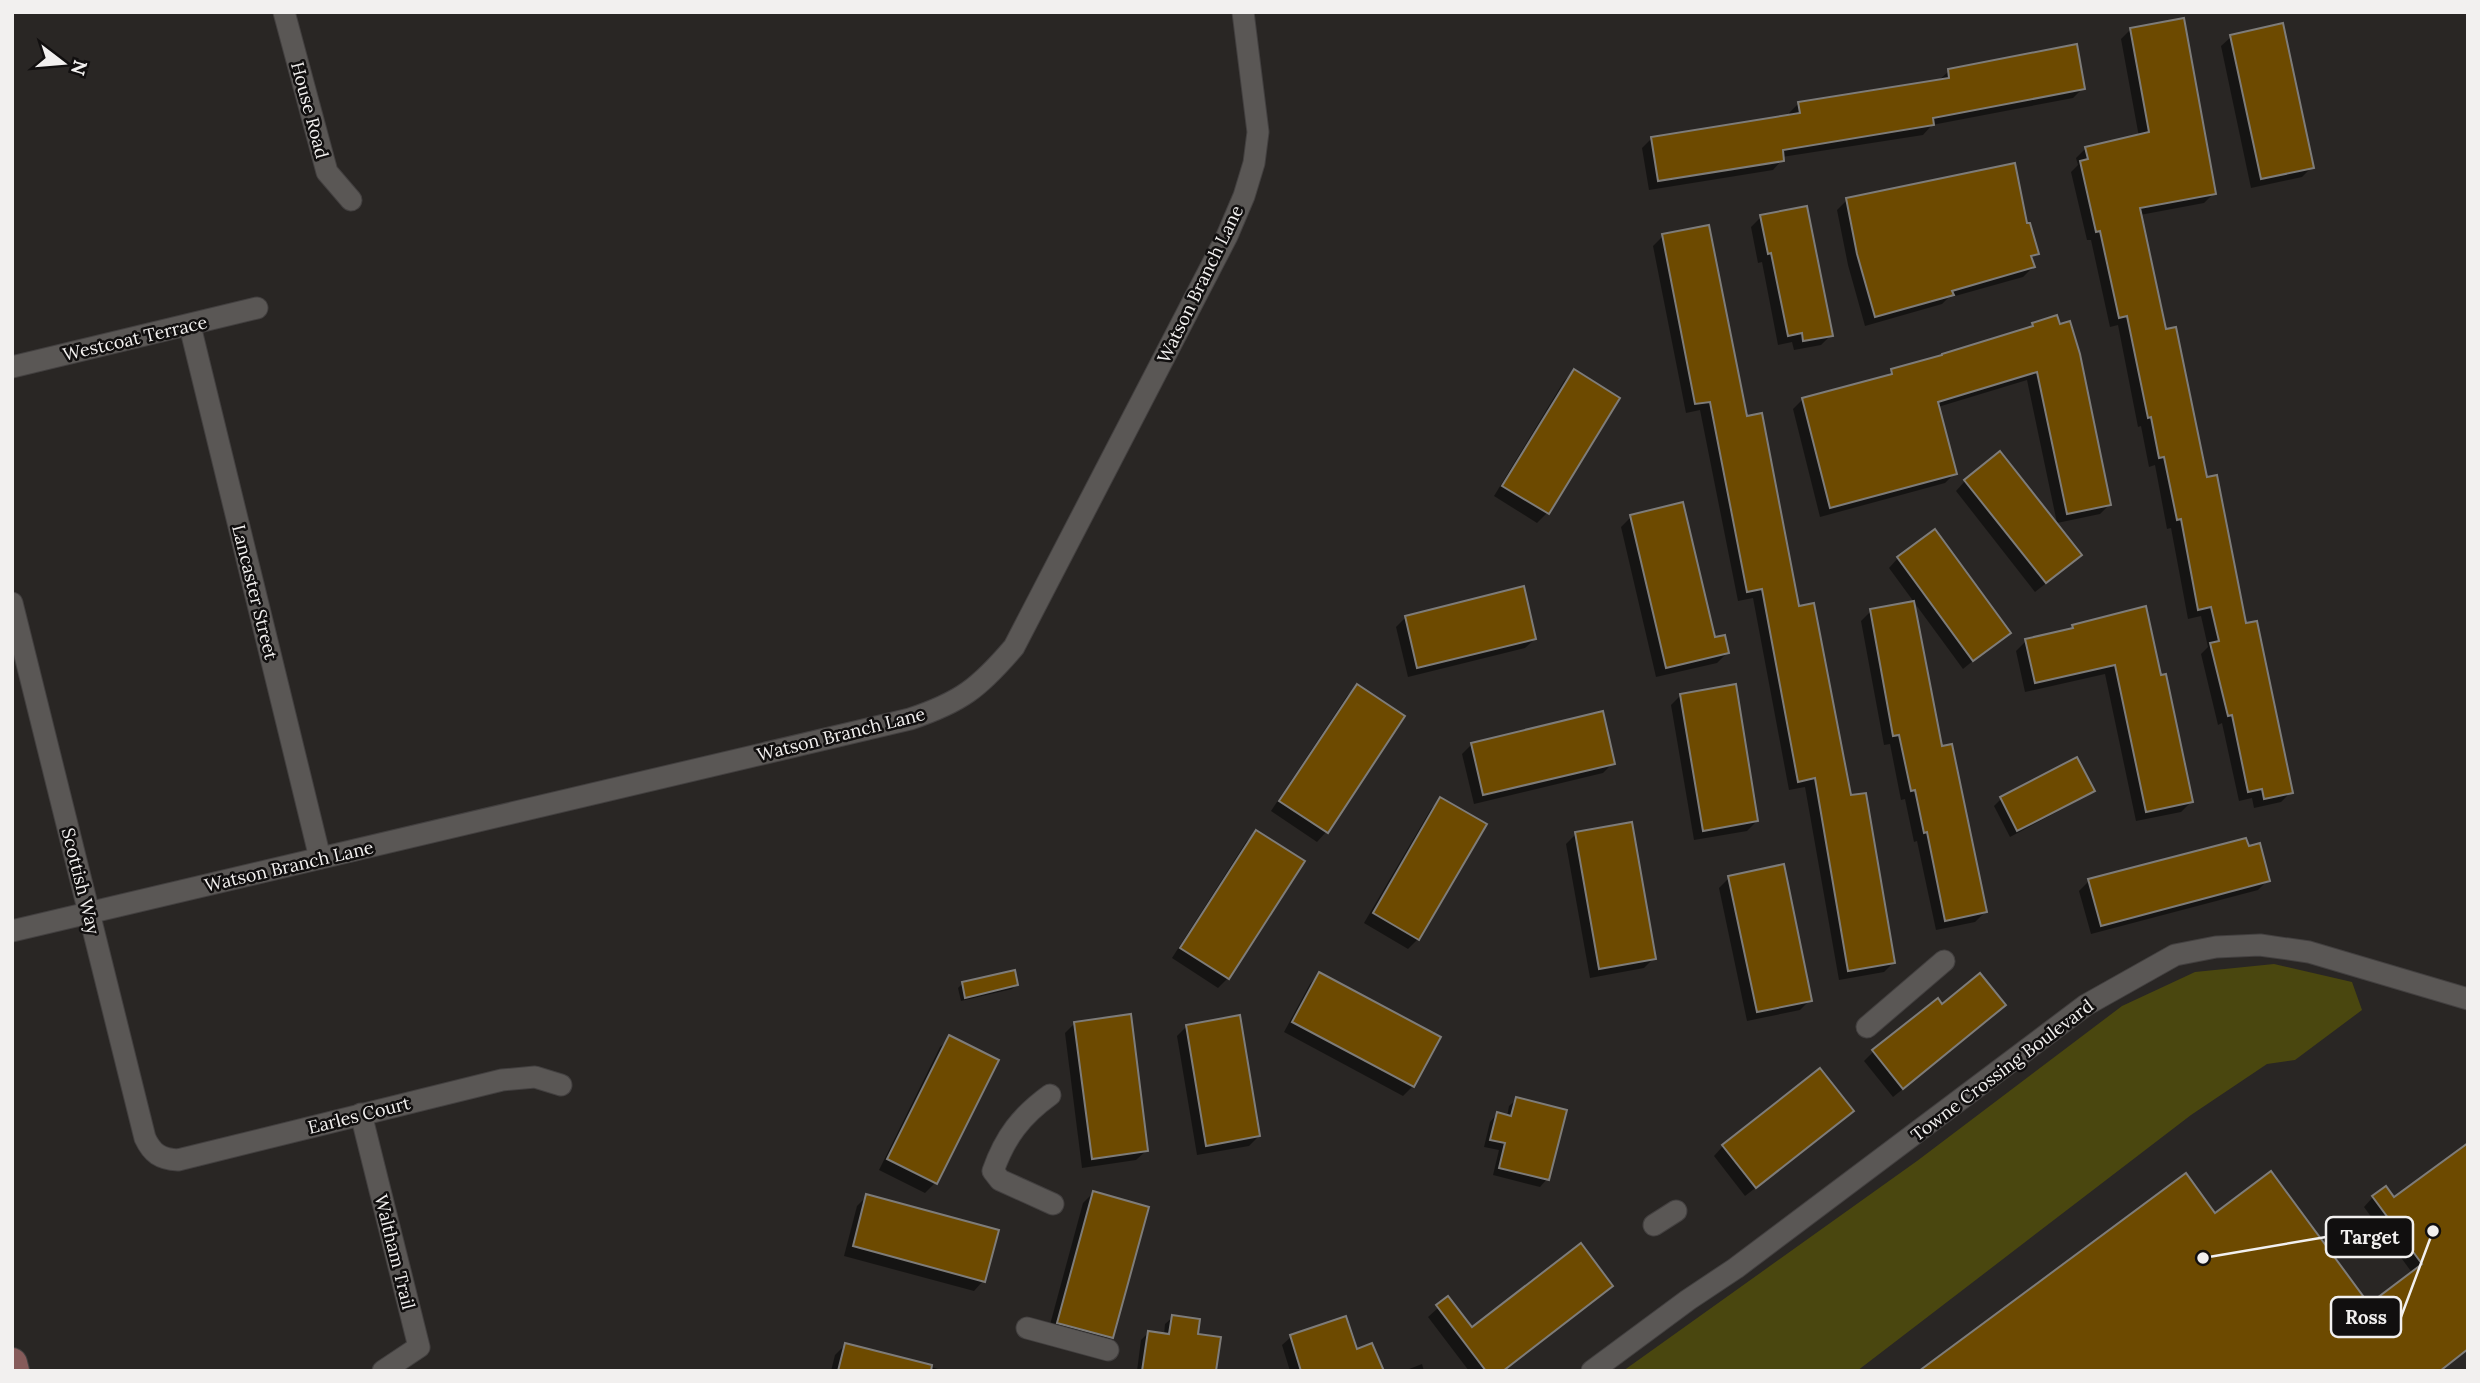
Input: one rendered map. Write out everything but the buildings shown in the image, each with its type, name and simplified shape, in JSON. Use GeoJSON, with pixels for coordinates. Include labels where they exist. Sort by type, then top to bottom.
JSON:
{"type":"FeatureCollection","features":[{"type":"Feature","properties":{"kind":"street","name":"House Road"},"geometry":{"type":"LineString","coordinates":[[284,12],[327,172],[351,200]]}},
{"type":"Feature","properties":{"kind":"street","name":"Watson Branch Lane"},"geometry":{"type":"LineString","coordinates":[[12,932],[910,719],[960,699],[991,675],[1014,648],[1227,236],[1244,196],[1254,163],[1258,132],[1243,12]]}},
{"type":"Feature","properties":{"kind":"street","name":"Westcoat Terrace"},"geometry":{"type":"LineString","coordinates":[[12,367],[257,308]]}},
{"type":"Feature","properties":{"kind":"street","name":"Lancaster Street"},"geometry":{"type":"LineString","coordinates":[[190,326],[320,859]]}},
{"type":"Feature","properties":{"kind":"street","name":"Scottish Way"},"geometry":{"type":"LineString","coordinates":[[12,603],[145,1138],[157,1156]]}},
{"type":"Feature","properties":{"kind":"street","name":"Towne Crossing Boulevard"},"geometry":{"type":"LineString","coordinates":[[1592,1371],[1688,1300],[1736,1269],[2086,1004],[2175,956],[2216,947],[2260,945],[2309,951],[2468,999]]}},
{"type":"Feature","properties":{"kind":"street"},"geometry":{"type":"LineString","coordinates":[[1867,1027],[1944,961]]}},
{"type":"Feature","properties":{"kind":"street","name":"Earles Court"},"geometry":{"type":"LineString","coordinates":[[157,1156],[178,1160],[520,1077],[535,1077],[561,1085]]}},
{"type":"Feature","properties":{"kind":"street"},"geometry":{"type":"LineString","coordinates":[[1050,1095],[1028,1111],[1002,1145],[993,1171],[1000,1180],[1053,1205]]}},
{"type":"Feature","properties":{"kind":"street","name":"Waltham Trail"},"geometry":{"type":"LineString","coordinates":[[361,1114],[419,1347],[383,1371]]}},
{"type":"Feature","properties":{"kind":"street"},"geometry":{"type":"LineString","coordinates":[[1654,1225],[1676,1211]]}},
{"type":"Feature","properties":{"kind":"street"},"geometry":{"type":"LineString","coordinates":[[1027,1328],[1108,1350]]}},
{"type":"Feature","properties":{"kind":"street"},"geometry":{"type":"LineString","coordinates":[[12,1363],[14,1371]]}},
{"type":"Feature","properties":{"kind":"shaded area"},"geometry":{"type":"Polygon","coordinates":[[[2274,964],[2352,982],[2362,1010],[2295,1060],[2267,1064],[2191,1115],[1857,1371],[1623,1371],[1917,1161],[2122,1006],[2195,972],[2274,964]]]}},
{"type":"Feature","properties":{"kind":"place","name":"Ross"},"geometry":{"type":"Point","coordinates":[2433,1231]}},
{"type":"Feature","properties":{"kind":"place","name":"Target"},"geometry":{"type":"Point","coordinates":[2203,1258]}}]}
